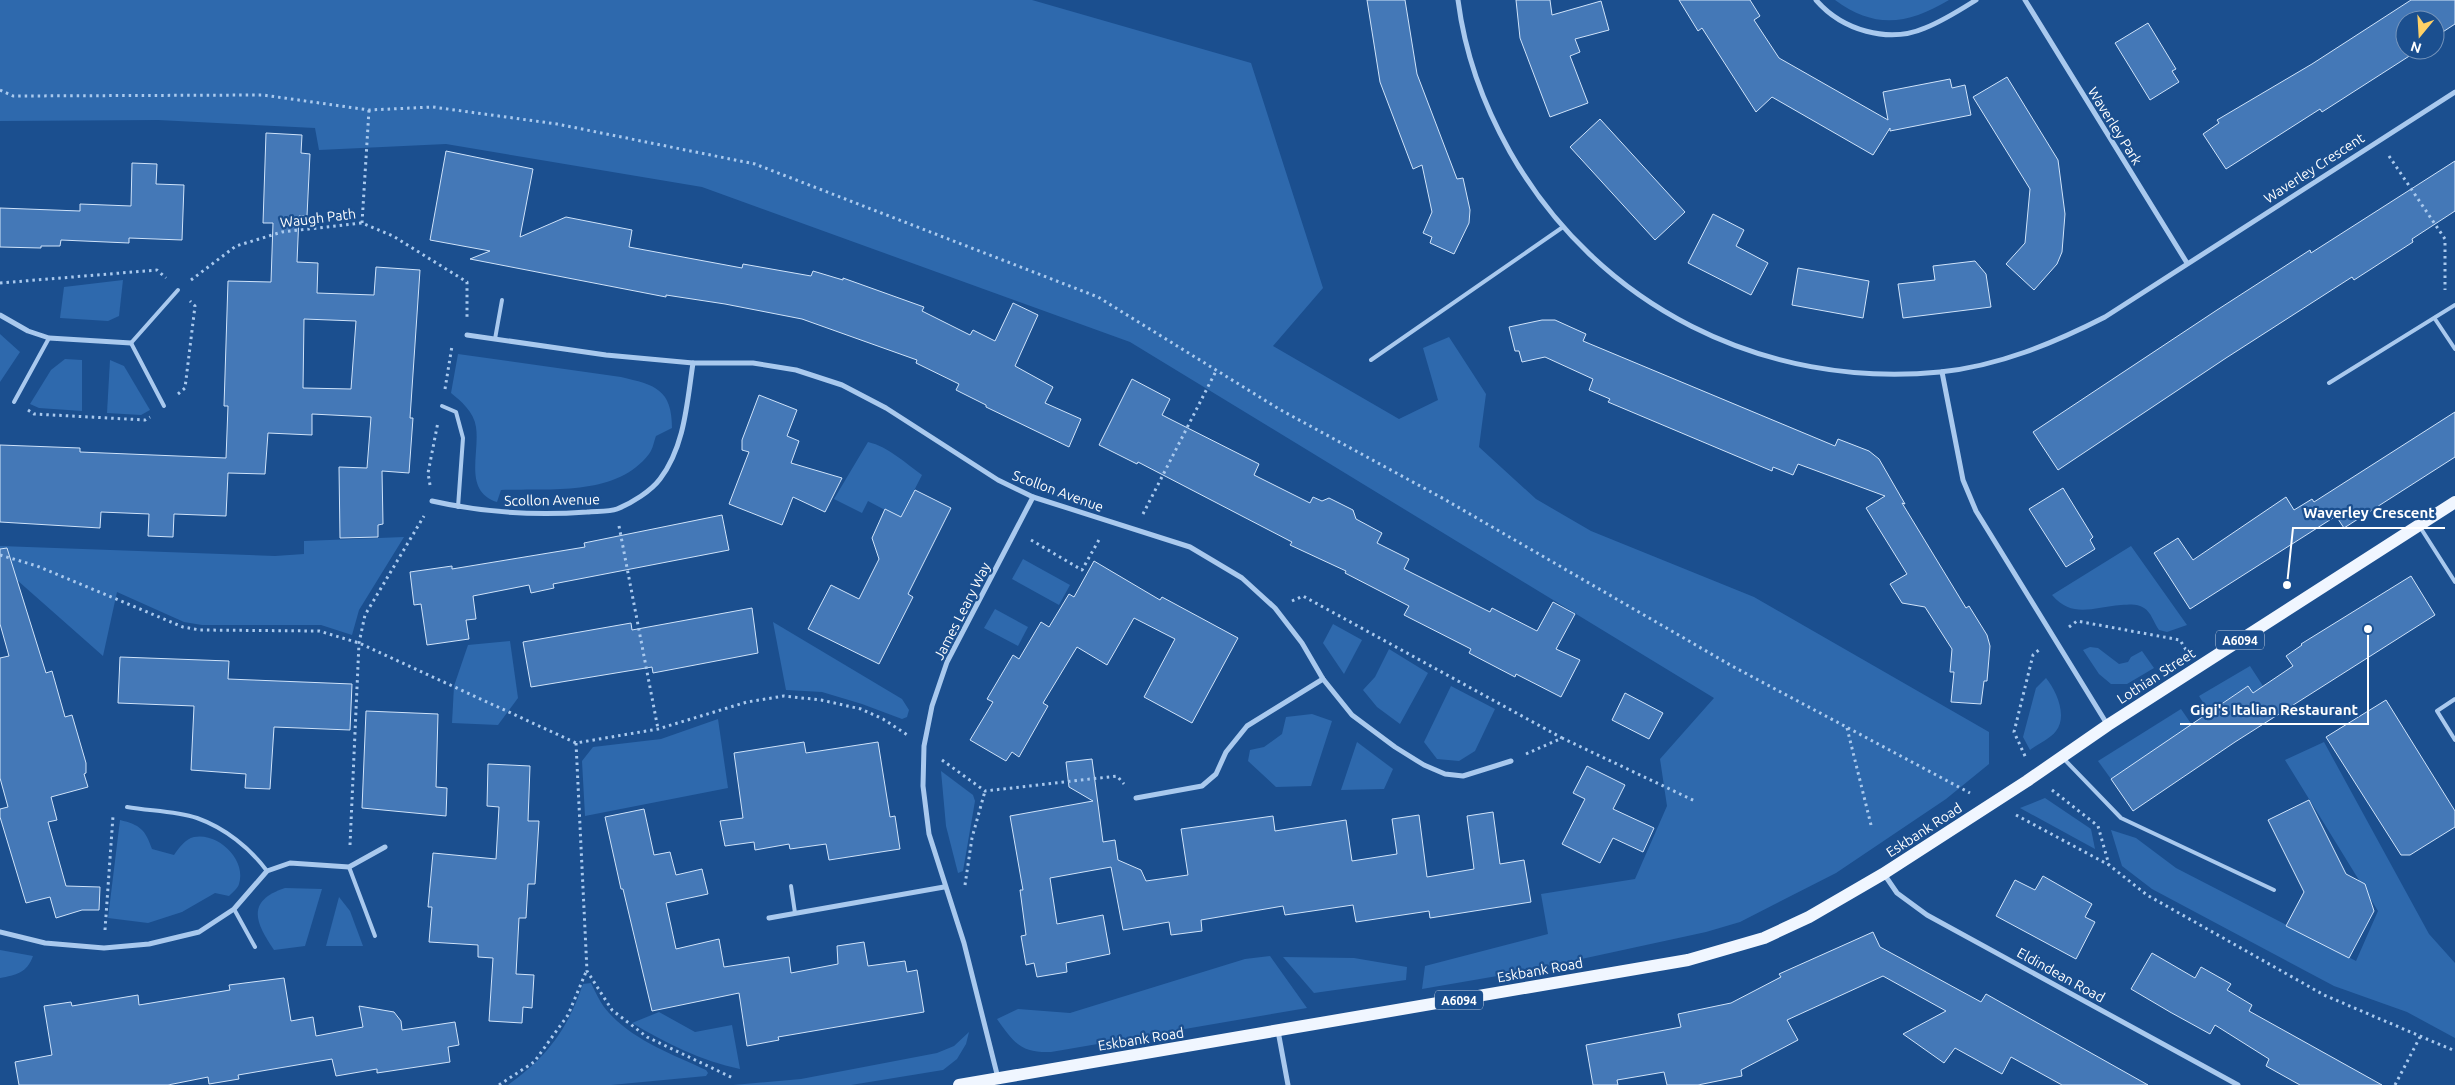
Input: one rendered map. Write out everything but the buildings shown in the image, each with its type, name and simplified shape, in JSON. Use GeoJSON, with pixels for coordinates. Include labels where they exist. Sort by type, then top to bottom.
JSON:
{"type":"FeatureCollection","features":[{"type":"Feature","properties":{"kind":"main road","name":"Lothian Street"},"geometry":{"type":"LineString","coordinates":[[2027,781],[2108,725],[2455,502]]}},
{"type":"Feature","properties":{"kind":"main road","name":"Eskbank Road"},"geometry":{"type":"LineString","coordinates":[[958,1085],[1688,960],[1723,951],[1764,938],[1809,917],[1883,874],[2027,781]]}},
{"type":"Feature","properties":{"kind":"street","name":"Waverley Crescent"},"geometry":{"type":"LineString","coordinates":[[1458,0],[1470,59],[1490,116],[1525,178],[1563,227],[1613,276],[1648,302],[1686,324],[1726,342],[1767,357],[1809,367],[1853,373],[1942,372],[2025,353],[2066,337],[2105,317],[2455,92]]}},
{"type":"Feature","properties":{"kind":"street"},"geometry":{"type":"LineString","coordinates":[[1816,0],[1840,21],[1860,30],[1881,34],[1903,34],[1924,29],[1976,0]]}},
{"type":"Feature","properties":{"kind":"street","name":"Waverley Park"},"geometry":{"type":"LineString","coordinates":[[2025,0],[2187,263]]}},
{"type":"Feature","properties":{"kind":"street"},"geometry":{"type":"LineString","coordinates":[[0,315],[28,331],[49,338],[131,343]]}},
{"type":"Feature","properties":{"kind":"street","name":"Scollon Avenue"},"geometry":{"type":"LineString","coordinates":[[467,335],[606,355],[693,363],[753,363],[796,370],[842,384],[886,408],[998,480],[1033,497],[1190,547],[1242,578],[1275,608],[1302,643],[1323,679],[1352,715],[1395,747],[1445,774],[1463,776],[1511,761]]}},
{"type":"Feature","properties":{"kind":"street","name":"Scollon Avenue"},"geometry":{"type":"LineString","coordinates":[[432,501],[483,512],[560,514],[616,510],[640,496],[660,480],[670,461],[681,436],[693,363]]}},
{"type":"Feature","properties":{"kind":"street"},"geometry":{"type":"LineString","coordinates":[[1942,372],[1963,480],[1976,511],[2108,725]]}},
{"type":"Feature","properties":{"kind":"street","name":"James Leary Way"},"geometry":{"type":"LineString","coordinates":[[998,1078],[964,943],[944,887],[929,834],[923,786],[924,746],[932,706],[947,662],[1033,497]]}},
{"type":"Feature","properties":{"kind":"street"},"geometry":{"type":"LineString","coordinates":[[1136,798],[1202,786],[1216,774],[1226,752],[1247,726],[1323,679]]}},
{"type":"Feature","properties":{"kind":"street"},"geometry":{"type":"LineString","coordinates":[[0,932],[45,943],[104,948],[149,944],[199,932],[234,909],[267,871],[290,863],[349,867],[385,847]]}},
{"type":"Feature","properties":{"kind":"street","name":"Eldindean Road"},"geometry":{"type":"LineString","coordinates":[[1883,874],[1897,893],[1928,915],[2238,1085]]}},
{"type":"Feature","properties":{"kind":"street"},"geometry":{"type":"LineString","coordinates":[[769,918],[944,887]]}},
{"type":"Feature","properties":{"kind":"street"},"geometry":{"type":"LineString","coordinates":[[1278,1031],[1288,1085]]}},
{"type":"Feature","properties":{"kind":"lane"},"geometry":{"type":"LineString","coordinates":[[1371,360],[1563,227]]}},
{"type":"Feature","properties":{"kind":"lane"},"geometry":{"type":"LineString","coordinates":[[164,406],[131,343],[178,290]]}},
{"type":"Feature","properties":{"kind":"lane"},"geometry":{"type":"LineString","coordinates":[[496,339],[502,300]]}},
{"type":"Feature","properties":{"kind":"lane"},"geometry":{"type":"LineString","coordinates":[[2329,383],[2455,305]]}},
{"type":"Feature","properties":{"kind":"lane"},"geometry":{"type":"LineString","coordinates":[[2435,319],[2455,349]]}},
{"type":"Feature","properties":{"kind":"lane"},"geometry":{"type":"LineString","coordinates":[[14,402],[49,338]]}},
{"type":"Feature","properties":{"kind":"lane"},"geometry":{"type":"LineString","coordinates":[[442,406],[456,412],[463,438],[458,506]]}},
{"type":"Feature","properties":{"kind":"lane"},"geometry":{"type":"LineString","coordinates":[[2419,525],[2455,582]]}},
{"type":"Feature","properties":{"kind":"lane"},"geometry":{"type":"LineString","coordinates":[[2455,700],[2437,711],[2455,740]]}},
{"type":"Feature","properties":{"kind":"lane"},"geometry":{"type":"LineString","coordinates":[[2061,757],[2121,818],[2274,890]]}},
{"type":"Feature","properties":{"kind":"lane"},"geometry":{"type":"LineString","coordinates":[[128,807],[196,818],[215,826],[253,852],[267,871]]}},
{"type":"Feature","properties":{"kind":"lane"},"geometry":{"type":"LineString","coordinates":[[349,867],[375,936]]}},
{"type":"Feature","properties":{"kind":"lane"},"geometry":{"type":"LineString","coordinates":[[791,886],[796,913]]}},
{"type":"Feature","properties":{"kind":"lane"},"geometry":{"type":"LineString","coordinates":[[234,909],[255,947]]}},
{"type":"Feature","properties":{"kind":"path"},"geometry":{"type":"LineString","coordinates":[[0,90],[13,96],[263,95],[369,110],[432,107],[556,124],[755,164],[1098,296],[1279,409],[1444,499],[1732,666],[1978,797]]}},
{"type":"Feature","properties":{"kind":"path"},"geometry":{"type":"LineString","coordinates":[[362,223],[369,110]]}},
{"type":"Feature","properties":{"kind":"path"},"geometry":{"type":"LineString","coordinates":[[2379,140],[2445,239],[2444,312]]}},
{"type":"Feature","properties":{"kind":"path","name":"Waugh Path"},"geometry":{"type":"LineString","coordinates":[[178,290],[236,246],[282,232],[362,223],[393,236],[467,282],[467,335]]}},
{"type":"Feature","properties":{"kind":"path"},"geometry":{"type":"LineString","coordinates":[[1135,530],[1216,371]]}},
{"type":"Feature","properties":{"kind":"path"},"geometry":{"type":"LineString","coordinates":[[349,867],[359,643],[365,615],[432,501]]}},
{"type":"Feature","properties":{"kind":"path"},"geometry":{"type":"LineString","coordinates":[[616,510],[658,729]]}},
{"type":"Feature","properties":{"kind":"path"},"geometry":{"type":"LineString","coordinates":[[1015,532],[1082,570],[1108,522]]}},
{"type":"Feature","properties":{"kind":"path"},"geometry":{"type":"LineString","coordinates":[[0,555],[37,566],[183,627],[200,630],[319,631],[359,643],[576,743],[658,729],[747,702],[784,696],[821,700],[861,709],[883,719],[924,746],[985,791],[1116,776],[1136,798]]}},
{"type":"Feature","properties":{"kind":"path"},"geometry":{"type":"LineString","coordinates":[[1275,608],[1303,596],[1562,738],[1695,801]]}},
{"type":"Feature","properties":{"kind":"path"},"geometry":{"type":"LineString","coordinates":[[1847,728],[1871,825]]}},
{"type":"Feature","properties":{"kind":"path"},"geometry":{"type":"LineString","coordinates":[[1511,761],[1562,738]]}},
{"type":"Feature","properties":{"kind":"path"},"geometry":{"type":"LineString","coordinates":[[499,1085],[534,1062],[568,1015],[587,971],[576,743]]}},
{"type":"Feature","properties":{"kind":"path"},"geometry":{"type":"LineString","coordinates":[[944,887],[966,884],[972,838],[985,791]]}},
{"type":"Feature","properties":{"kind":"path"},"geometry":{"type":"LineString","coordinates":[[104,948],[113,816],[128,807]]}},
{"type":"Feature","properties":{"kind":"path"},"geometry":{"type":"LineString","coordinates":[[2012,813],[2109,865],[2147,895],[2324,995],[2455,1051]]}},
{"type":"Feature","properties":{"kind":"path"},"geometry":{"type":"LineString","coordinates":[[587,971],[612,1010],[648,1037],[733,1078]]}},
{"type":"Feature","properties":{"kind":"path"},"geometry":{"type":"LineString","coordinates":[[2394,1085],[2420,1037]]}},
{"type":"Feature","properties":{"kind":"shaded area"},"geometry":{"type":"Polygon","coordinates":[[[0,0],[1032,0],[1251,63],[1323,288],[1273,346],[1399,419],[1438,400],[1423,348],[1449,337],[1486,394],[1479,447],[1536,499],[1591,531],[1754,597],[1989,732],[1989,764],[1946,799],[1836,873],[1740,922],[1706,932],[1526,971],[1422,989],[1425,966],[1548,934],[1541,894],[1635,879],[1667,806],[1660,759],[1714,698],[1130,342],[702,187],[446,144],[319,150],[315,128],[158,120],[0,121],[0,0]]]}},
{"type":"Feature","properties":{"kind":"shaded area"},"geometry":{"type":"Polygon","coordinates":[[[1835,0],[1949,0],[1920,14],[1906,18],[1878,20],[1850,10],[1835,0]]]}},
{"type":"Feature","properties":{"kind":"shaded area"},"geometry":{"type":"Polygon","coordinates":[[[123,280],[119,316],[108,321],[60,318],[64,287],[123,280]]]}},
{"type":"Feature","properties":{"kind":"shaded area"},"geometry":{"type":"Polygon","coordinates":[[[0,334],[20,352],[0,382],[0,334]]]}},
{"type":"Feature","properties":{"kind":"shaded area"},"geometry":{"type":"Polygon","coordinates":[[[458,354],[621,377],[652,386],[665,397],[669,405],[672,428],[656,436],[649,454],[635,468],[619,477],[601,484],[581,487],[501,490],[497,502],[486,497],[476,481],[477,438],[473,416],[467,407],[451,393],[458,354]]]}},
{"type":"Feature","properties":{"kind":"shaded area"},"geometry":{"type":"Polygon","coordinates":[[[65,359],[82,360],[82,411],[39,408],[30,404],[51,370],[65,359]]]}},
{"type":"Feature","properties":{"kind":"shaded area"},"geometry":{"type":"Polygon","coordinates":[[[110,360],[124,366],[150,410],[141,415],[107,413],[110,360]]]}},
{"type":"Feature","properties":{"kind":"shaded area"},"geometry":{"type":"Polygon","coordinates":[[[868,442],[890,451],[922,475],[900,518],[868,501],[862,513],[834,499],[868,442]]]}},
{"type":"Feature","properties":{"kind":"shaded area"},"geometry":{"type":"Polygon","coordinates":[[[404,537],[359,610],[352,635],[321,625],[202,625],[184,622],[117,592],[103,656],[0,565],[0,546],[275,556],[304,554],[304,541],[404,537]]]}},
{"type":"Feature","properties":{"kind":"shaded area"},"geometry":{"type":"Polygon","coordinates":[[[2131,546],[2187,625],[2167,632],[2159,630],[2149,612],[2138,605],[2121,605],[2084,610],[2068,607],[2052,595],[2131,546]]]}},
{"type":"Feature","properties":{"kind":"shaded area"},"geometry":{"type":"Polygon","coordinates":[[[1023,559],[1070,585],[1059,605],[1012,579],[1023,559]]]}},
{"type":"Feature","properties":{"kind":"shaded area"},"geometry":{"type":"Polygon","coordinates":[[[995,609],[1028,627],[1018,646],[984,628],[995,609]]]}},
{"type":"Feature","properties":{"kind":"shaded area"},"geometry":{"type":"Polygon","coordinates":[[[773,622],[902,699],[909,710],[907,717],[902,719],[822,692],[786,690],[773,622]]]}},
{"type":"Feature","properties":{"kind":"shaded area"},"geometry":{"type":"Polygon","coordinates":[[[1333,624],[1362,640],[1344,674],[1323,643],[1333,624]]]}},
{"type":"Feature","properties":{"kind":"shaded area"},"geometry":{"type":"Polygon","coordinates":[[[510,641],[518,698],[498,725],[452,723],[454,686],[468,645],[510,641]]]}},
{"type":"Feature","properties":{"kind":"shaded area"},"geometry":{"type":"Polygon","coordinates":[[[2090,647],[2098,648],[2119,664],[2128,662],[2131,657],[2142,651],[2154,668],[2127,684],[2111,684],[2099,674],[2083,650],[2090,647]]]}},
{"type":"Feature","properties":{"kind":"shaded area"},"geometry":{"type":"Polygon","coordinates":[[[1389,649],[1428,673],[1400,724],[1377,707],[1363,690],[1375,677],[1389,649]]]}},
{"type":"Feature","properties":{"kind":"shaded area"},"geometry":{"type":"Polygon","coordinates":[[[2250,666],[2263,686],[2253,693],[2248,686],[2209,712],[2199,696],[2250,666]]]}},
{"type":"Feature","properties":{"kind":"shaded area"},"geometry":{"type":"Polygon","coordinates":[[[2046,678],[2057,696],[2061,718],[2056,731],[2030,750],[2023,737],[2036,688],[2046,678]]]}},
{"type":"Feature","properties":{"kind":"shaded area"},"geometry":{"type":"Polygon","coordinates":[[[1451,686],[1495,709],[1475,751],[1459,761],[1437,759],[1424,742],[1451,686]]]}},
{"type":"Feature","properties":{"kind":"shaded area"},"geometry":{"type":"Polygon","coordinates":[[[2181,709],[2192,725],[2111,779],[2098,761],[2181,709]]]}},
{"type":"Feature","properties":{"kind":"shaded area"},"geometry":{"type":"Polygon","coordinates":[[[1312,714],[1332,721],[1311,786],[1276,787],[1248,761],[1250,750],[1264,747],[1282,734],[1286,717],[1312,714]]]}},
{"type":"Feature","properties":{"kind":"shaded area"},"geometry":{"type":"Polygon","coordinates":[[[718,719],[728,788],[585,816],[582,761],[593,747],[661,739],[718,719]]]}},
{"type":"Feature","properties":{"kind":"shaded area"},"geometry":{"type":"Polygon","coordinates":[[[1357,742],[1393,769],[1384,789],[1341,790],[1357,742]]]}},
{"type":"Feature","properties":{"kind":"shaded area"},"geometry":{"type":"Polygon","coordinates":[[[2324,742],[2429,934],[2455,963],[2455,1038],[2407,1012],[2334,986],[2152,889],[2122,866],[2111,830],[2136,838],[2176,868],[2356,961],[2378,911],[2285,760],[2324,742]]]}},
{"type":"Feature","properties":{"kind":"shaded area"},"geometry":{"type":"Polygon","coordinates":[[[941,771],[973,795],[975,801],[963,871],[958,873],[946,826],[941,771]]]}},
{"type":"Feature","properties":{"kind":"shaded area"},"geometry":{"type":"Polygon","coordinates":[[[2045,798],[2091,829],[2095,849],[2020,808],[2045,798]]]}},
{"type":"Feature","properties":{"kind":"shaded area"},"geometry":{"type":"Polygon","coordinates":[[[120,820],[141,829],[152,849],[174,855],[185,842],[194,837],[212,839],[221,843],[235,857],[239,866],[238,886],[229,896],[215,893],[182,912],[148,923],[108,918],[120,820]]]}},
{"type":"Feature","properties":{"kind":"shaded area"},"geometry":{"type":"Polygon","coordinates":[[[285,888],[322,889],[305,946],[274,950],[259,922],[259,906],[264,899],[285,888]]]}},
{"type":"Feature","properties":{"kind":"shaded area"},"geometry":{"type":"Polygon","coordinates":[[[339,897],[350,911],[363,946],[326,946],[339,897]]]}},
{"type":"Feature","properties":{"kind":"shaded area"},"geometry":{"type":"Polygon","coordinates":[[[0,950],[33,956],[31,962],[24,970],[11,976],[0,978],[0,950]]]}},
{"type":"Feature","properties":{"kind":"shaded area"},"geometry":{"type":"Polygon","coordinates":[[[1270,956],[1307,1008],[1051,1052],[1032,1051],[1019,1045],[997,1019],[1018,1009],[1070,1013],[1245,959],[1270,956]]]}},
{"type":"Feature","properties":{"kind":"shaded area"},"geometry":{"type":"Polygon","coordinates":[[[1283,957],[1354,958],[1407,967],[1406,980],[1314,993],[1283,957]]]}},
{"type":"Feature","properties":{"kind":"shaded area"},"geometry":{"type":"Polygon","coordinates":[[[591,983],[604,1007],[625,1028],[664,1051],[706,1070],[708,1073],[706,1076],[611,1085],[508,1085],[522,1075],[545,1053],[563,1029],[583,984],[591,983]]]}},
{"type":"Feature","properties":{"kind":"shaded area"},"geometry":{"type":"Polygon","coordinates":[[[659,1012],[695,1032],[732,1025],[740,1069],[711,1061],[684,1050],[632,1023],[659,1012]]]}},
{"type":"Feature","properties":{"kind":"shaded area"},"geometry":{"type":"Polygon","coordinates":[[[969,1032],[966,1044],[957,1059],[943,1070],[851,1085],[733,1085],[801,1079],[937,1053],[954,1046],[969,1032]]]}},
{"type":"Feature","properties":{"kind":"place","name":"Waverley Crescent"},"geometry":{"type":"Point","coordinates":[2287,585]}},
{"type":"Feature","properties":{"kind":"place","name":"Gigi's Italian Restaurant"},"geometry":{"type":"Point","coordinates":[2368,629]}}]}
